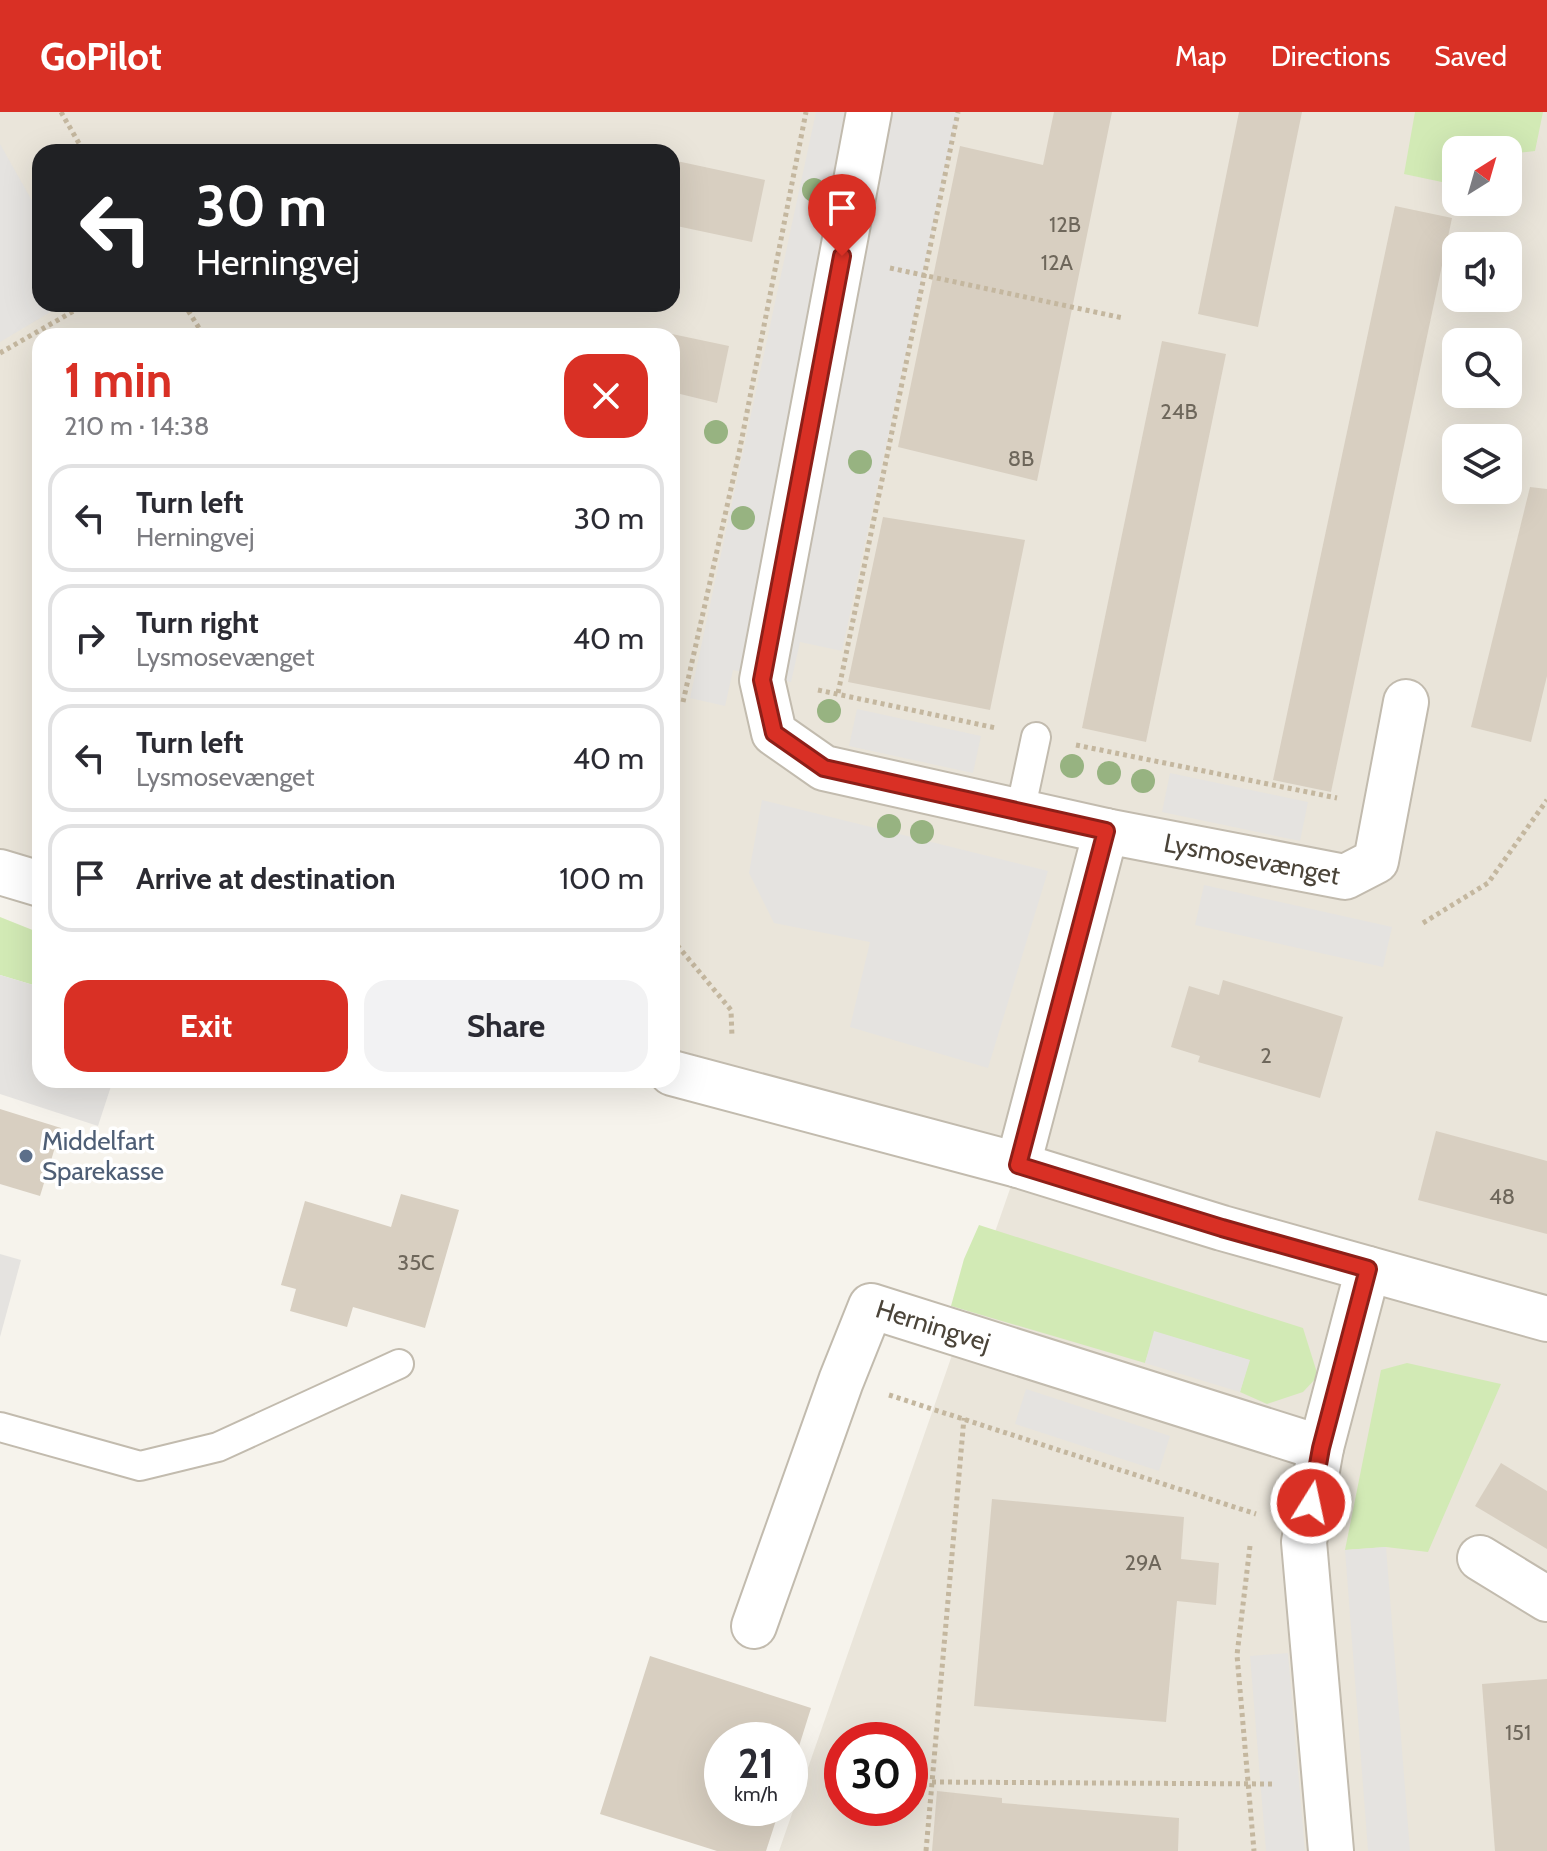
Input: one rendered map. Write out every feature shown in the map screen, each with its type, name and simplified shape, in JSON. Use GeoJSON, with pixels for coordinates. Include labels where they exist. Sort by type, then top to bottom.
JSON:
{"type":"FeatureCollection","features":[{"type":"Feature","properties":{"kind":"street","name":"Lysmosevænget"},"geometry":{"type":"LineString","coordinates":[[869,112],[762,680],[774,733],[824,768],[1106,831],[1345,877],[1376,861],[1406,702]]}},
{"type":"Feature","properties":{"kind":"street"},"geometry":{"type":"LineString","coordinates":[[1018,1165],[1106,831]]}},
{"type":"Feature","properties":{"kind":"street"},"geometry":{"type":"LineString","coordinates":[[0,872],[32,882]]}},
{"type":"Feature","properties":{"kind":"street"},"geometry":{"type":"LineString","coordinates":[[680,1075],[1018,1165],[1222,1228],[1547,1319]]}},
{"type":"Feature","properties":{"kind":"street"},"geometry":{"type":"LineString","coordinates":[[1331,1851],[1304,1542],[1321,1448],[1368,1269]]}},
{"type":"Feature","properties":{"kind":"street","name":"Herningvej"},"geometry":{"type":"LineString","coordinates":[[754,1626],[841,1381],[871,1306],[1321,1448]]}},
{"type":"Feature","properties":{"kind":"street"},"geometry":{"type":"LineString","coordinates":[[1480,1558],[1547,1599]]}},
{"type":"Feature","properties":{"kind":"lane"},"geometry":{"type":"LineString","coordinates":[[1020,812],[1036,737]]}},
{"type":"Feature","properties":{"kind":"lane"},"geometry":{"type":"LineString","coordinates":[[0,1427],[140,1466],[218,1447],[399,1364]]}},
{"type":"Feature","properties":{"kind":"path"},"geometry":{"type":"LineString","coordinates":[[61,112],[79,144]]}},
{"type":"Feature","properties":{"kind":"path"},"geometry":{"type":"LineString","coordinates":[[683,702],[739,453],[806,112]]}},
{"type":"Feature","properties":{"kind":"path"},"geometry":{"type":"LineString","coordinates":[[838,693],[958,112]]}},
{"type":"Feature","properties":{"kind":"path"},"geometry":{"type":"LineString","coordinates":[[842,256],[1123,318]]}},
{"type":"Feature","properties":{"kind":"path"},"geometry":{"type":"LineString","coordinates":[[44,328],[72,312]]}},
{"type":"Feature","properties":{"kind":"path"},"geometry":{"type":"LineString","coordinates":[[0,353],[32,335]]}},
{"type":"Feature","properties":{"kind":"path"},"geometry":{"type":"LineString","coordinates":[[1423,923],[1488,883],[1547,800]]}},
{"type":"Feature","properties":{"kind":"path"},"geometry":{"type":"LineString","coordinates":[[680,949],[731,1010]]}},
{"type":"Feature","properties":{"kind":"path"},"geometry":{"type":"LineString","coordinates":[[841,1381],[964,1418],[1306,1531]]}},
{"type":"Feature","properties":{"kind":"path"},"geometry":{"type":"LineString","coordinates":[[926,1851],[964,1418]]}},
{"type":"Feature","properties":{"kind":"path"},"geometry":{"type":"LineString","coordinates":[[1252,1527],[1254,1514]]}},
{"type":"Feature","properties":{"kind":"path"},"geometry":{"type":"LineString","coordinates":[[1251,1539],[1237,1655],[1254,1851]]}},
{"type":"Feature","properties":{"kind":"path"},"geometry":{"type":"LineString","coordinates":[[932,1782],[1325,1785]]}},
{"type":"Feature","properties":{"kind":"shaded area"},"geometry":{"type":"Polygon","coordinates":[[[0,112],[1547,112],[1547,1851],[779,1851],[788,1826],[808,1826],[808,1768],[824,1722],[824,1826],[928,1826],[928,1722],[824,1722],[1018,1166],[680,1075],[680,328],[32,328],[32,893],[0,884],[0,112]]]}},
{"type":"Feature","properties":{"kind":"shaded area"},"geometry":{"type":"Polygon","coordinates":[[[816,112],[958,112],[842,651],[800,642],[791,682],[733,670],[725,706],[690,698],[816,112]]]}},
{"type":"Feature","properties":{"kind":"shaded area"},"geometry":{"type":"Polygon","coordinates":[[[0,144],[32,201],[32,312],[51,312],[0,342],[0,144]]]}},
{"type":"Feature","properties":{"kind":"shaded area"},"geometry":{"type":"Polygon","coordinates":[[[857,709],[981,736],[973,773],[849,746],[857,709]]]}},
{"type":"Feature","properties":{"kind":"shaded area"},"geometry":{"type":"Polygon","coordinates":[[[1170,773],[1308,802],[1300,841],[1162,812],[1170,773]]]}},
{"type":"Feature","properties":{"kind":"shaded area"},"geometry":{"type":"Polygon","coordinates":[[[762,800],[1048,871],[988,1068],[850,1027],[870,942],[774,923],[749,873],[762,800]]]}},
{"type":"Feature","properties":{"kind":"shaded area"},"geometry":{"type":"Polygon","coordinates":[[[1204,885],[1392,927],[1383,967],[1195,925],[1204,885]]]}},
{"type":"Feature","properties":{"kind":"shaded area"},"geometry":{"type":"Polygon","coordinates":[[[0,975],[32,985],[32,1088],[110,1088],[98,1126],[0,1094],[0,975]]]}},
{"type":"Feature","properties":{"kind":"shaded area"},"geometry":{"type":"Polygon","coordinates":[[[0,1254],[21,1260],[0,1337],[0,1254]]]}},
{"type":"Feature","properties":{"kind":"shaded area"},"geometry":{"type":"Polygon","coordinates":[[[1154,1331],[1250,1360],[1240,1392],[1145,1363],[1154,1331]]]}},
{"type":"Feature","properties":{"kind":"shaded area"},"geometry":{"type":"Polygon","coordinates":[[[1026,1389],[1170,1436],[1159,1471],[1015,1424],[1026,1389]]]}},
{"type":"Feature","properties":{"kind":"shaded area"},"geometry":{"type":"Polygon","coordinates":[[[1386,1547],[1410,1851],[1368,1851],[1345,1550],[1386,1547]]]}},
{"type":"Feature","properties":{"kind":"shaded area"},"geometry":{"type":"Polygon","coordinates":[[[1288,1653],[1305,1851],[1266,1851],[1250,1656],[1288,1653]]]}},
{"type":"Feature","properties":{"kind":"green space"},"geometry":{"type":"Polygon","coordinates":[[[1415,112],[1543,112],[1535,151],[1522,152],[1522,136],[1442,136],[1442,182],[1404,174],[1415,112]]]}},
{"type":"Feature","properties":{"kind":"green space"},"geometry":{"type":"Polygon","coordinates":[[[0,917],[32,930],[32,985],[0,975],[0,917]]]}},
{"type":"Feature","properties":{"kind":"green space"},"geometry":{"type":"Polygon","coordinates":[[[979,1225],[1303,1328],[1318,1376],[1303,1392],[1267,1404],[1240,1392],[1249,1360],[1155,1332],[1145,1363],[951,1306],[964,1259],[979,1225]]]}},
{"type":"Feature","properties":{"kind":"green space"},"geometry":{"type":"Polygon","coordinates":[[[1407,1363],[1501,1384],[1428,1552],[1386,1547],[1345,1550],[1381,1370],[1407,1363]]]}},
{"type":"Feature","properties":{"kind":"building"},"geometry":{"type":"Polygon","coordinates":[[[1054,112],[1112,112],[1037,481],[898,447],[960,146],[1043,165],[1054,112]]]}},
{"type":"Feature","properties":{"kind":"building"},"geometry":{"type":"Polygon","coordinates":[[[1239,112],[1302,112],[1258,327],[1198,314],[1239,112]]]}},
{"type":"Feature","properties":{"kind":"building"},"geometry":{"type":"Polygon","coordinates":[[[680,162],[765,180],[752,242],[680,227],[680,162]]]}},
{"type":"Feature","properties":{"kind":"building"},"geometry":{"type":"Polygon","coordinates":[[[1395,206],[1452,218],[1449,232],[1442,232],[1442,265],[1331,792],[1273,780],[1395,206]]]}},
{"type":"Feature","properties":{"kind":"building"},"geometry":{"type":"Polygon","coordinates":[[[680,336],[729,346],[717,403],[680,394],[680,336]]]}},
{"type":"Feature","properties":{"kind":"building"},"geometry":{"type":"Polygon","coordinates":[[[1162,341],[1226,354],[1146,742],[1082,728],[1162,341]]]}},
{"type":"Feature","properties":{"kind":"building"},"geometry":{"type":"Polygon","coordinates":[[[1530,487],[1547,489],[1547,676],[1531,742],[1471,727],[1530,487]]]}},
{"type":"Feature","properties":{"kind":"building"},"geometry":{"type":"Polygon","coordinates":[[[883,517],[1025,540],[990,710],[848,682],[883,517]]]}},
{"type":"Feature","properties":{"kind":"building"},"geometry":{"type":"Polygon","coordinates":[[[1223,980],[1343,1017],[1320,1098],[1198,1062],[1200,1056],[1171,1047],[1189,986],[1219,995],[1223,980]]]}},
{"type":"Feature","properties":{"kind":"building","name":"Middelfart Sparekasse"},"geometry":{"type":"Polygon","coordinates":[[[0,1109],[61,1128],[40,1196],[0,1184],[0,1109]]]}},
{"type":"Feature","properties":{"kind":"building"},"geometry":{"type":"Polygon","coordinates":[[[1436,1131],[1547,1161],[1547,1234],[1418,1200],[1436,1131]]]}},
{"type":"Feature","properties":{"kind":"building"},"geometry":{"type":"Polygon","coordinates":[[[401,1194],[459,1210],[425,1328],[353,1307],[347,1327],[290,1311],[296,1289],[281,1285],[305,1201],[391,1227],[401,1194]]]}},
{"type":"Feature","properties":{"kind":"building"},"geometry":{"type":"Polygon","coordinates":[[[1501,1463],[1547,1491],[1547,1549],[1475,1506],[1501,1463]]]}},
{"type":"Feature","properties":{"kind":"building"},"geometry":{"type":"Polygon","coordinates":[[[992,1499],[1184,1517],[1181,1559],[1219,1563],[1216,1605],[1177,1601],[1166,1722],[974,1706],[992,1499]]]}},
{"type":"Feature","properties":{"kind":"building"},"geometry":{"type":"Polygon","coordinates":[[[650,1656],[811,1708],[807,1722],[704,1722],[704,1826],[774,1826],[766,1851],[717,1851],[600,1814],[650,1656]]]}},
{"type":"Feature","properties":{"kind":"building"},"geometry":{"type":"Polygon","coordinates":[[[1547,1679],[1547,1851],[1495,1851],[1482,1684],[1547,1679]]]}},
{"type":"Feature","properties":{"kind":"building"},"geometry":{"type":"Polygon","coordinates":[[[937,1791],[1002,1798],[1002,1803],[1179,1818],[1178,1851],[932,1851],[937,1791]]]}},
{"type":"Feature","properties":{"kind":"place","name":"Middelfart Sparekasse"},"geometry":{"type":"Point","coordinates":[26,1156]}},
{"type":"Feature","properties":{"kind":"route"},"geometry":{"type":"LineString","coordinates":[[842,256],[762,680],[774,733],[824,768],[1106,831],[1018,1165],[1368,1269],[1321,1448],[1311,1503]]}}]}
